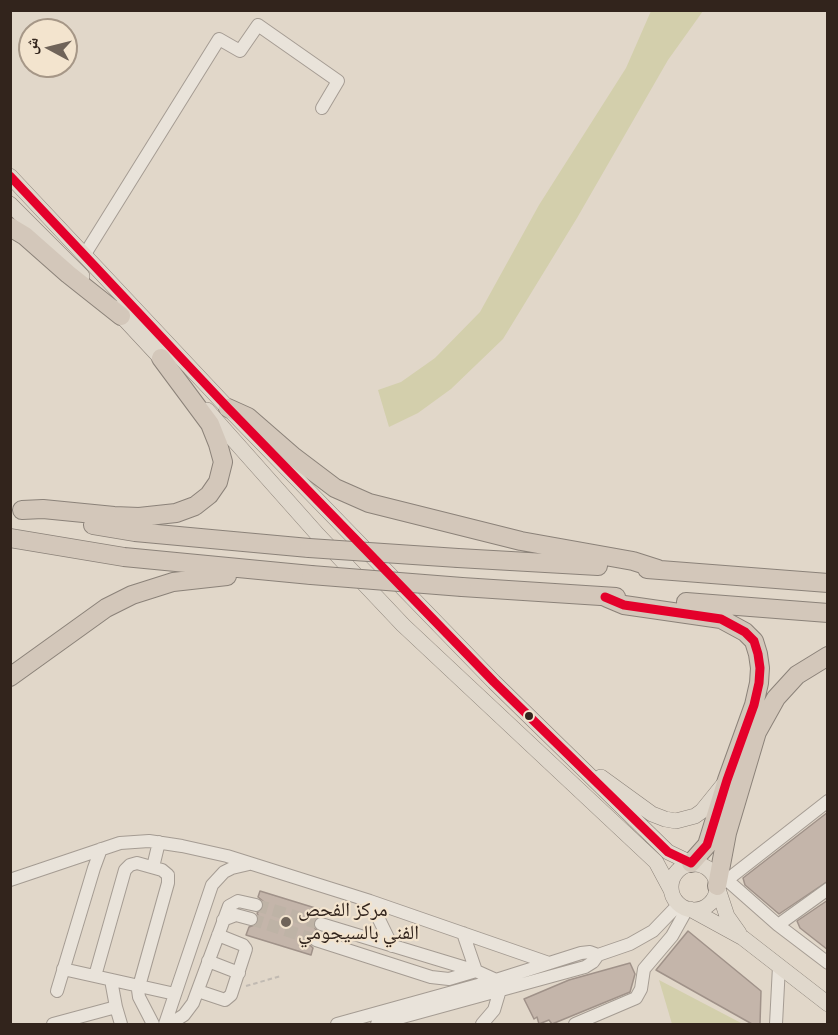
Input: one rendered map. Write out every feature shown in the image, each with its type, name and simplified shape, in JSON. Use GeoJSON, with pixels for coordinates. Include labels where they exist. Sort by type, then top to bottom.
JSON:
{"type":"FeatureCollection","features":[{"type":"Feature","properties":{"kind":"highway"},"geometry":{"type":"LineString","coordinates":[[10,227],[25,236],[121,316]]}},
{"type":"Feature","properties":{"kind":"highway"},"geometry":{"type":"LineString","coordinates":[[16,509],[139,517],[176,513],[195,506],[209,495],[218,482],[223,462],[218,444],[210,424],[161,358]]}},
{"type":"Feature","properties":{"kind":"highway"},"geometry":{"type":"LineString","coordinates":[[228,408],[248,417],[294,457],[335,488],[369,503],[521,541],[633,561],[658,569]]}},
{"type":"Feature","properties":{"kind":"highway"},"geometry":{"type":"LineString","coordinates":[[16,509],[135,532],[309,548],[658,569],[828,583]]}},
{"type":"Feature","properties":{"kind":"highway"},"geometry":{"type":"LineString","coordinates":[[10,538],[124,557],[272,572],[828,613]]}},
{"type":"Feature","properties":{"kind":"highway"},"geometry":{"type":"LineString","coordinates":[[10,677],[106,608],[138,592],[173,582],[272,572]]}},
{"type":"Feature","properties":{"kind":"highway"},"geometry":{"type":"LineString","coordinates":[[605,597],[624,605],[721,619],[745,632],[754,641],[760,668],[754,705],[707,845],[691,863]]}},
{"type":"Feature","properties":{"kind":"highway"},"geometry":{"type":"LineString","coordinates":[[722,883],[727,833],[757,732],[776,698],[797,675],[828,656]]}},
{"type":"Feature","properties":{"kind":"main road"},"geometry":{"type":"LineString","coordinates":[[10,176],[228,408],[495,682],[668,852],[706,867],[712,872],[722,883],[727,916],[743,938]]}},
{"type":"Feature","properties":{"kind":"main road"},"geometry":{"type":"LineString","coordinates":[[10,204],[161,358],[318,535],[403,625],[656,862],[671,890],[685,907],[743,938],[828,1004]]}},
{"type":"Feature","properties":{"kind":"main road"},"geometry":{"type":"LineString","coordinates":[[570,756],[652,814],[676,821],[695,816],[712,800],[727,780]]}},
{"type":"Feature","properties":{"kind":"main road"},"geometry":{"type":"LineString","coordinates":[[671,890],[671,883],[678,869],[691,863]]}},
{"type":"Feature","properties":{"kind":"main road"},"geometry":{"type":"LineString","coordinates":[[685,907],[697,910],[709,904],[722,883]]}},
{"type":"Feature","properties":{"kind":"street"},"geometry":{"type":"LineString","coordinates":[[85,254],[219,39],[240,51],[258,25],[338,81],[322,108]]}},
{"type":"Feature","properties":{"kind":"street"},"geometry":{"type":"LineString","coordinates":[[828,801],[722,883],[828,963]]}},
{"type":"Feature","properties":{"kind":"street"},"geometry":{"type":"LineString","coordinates":[[10,880],[101,849],[129,842],[159,842],[205,850],[370,900],[549,963]]}},
{"type":"Feature","properties":{"kind":"street"},"geometry":{"type":"LineString","coordinates":[[153,867],[159,842]]}},
{"type":"Feature","properties":{"kind":"street"},"geometry":{"type":"LineString","coordinates":[[57,991],[101,849]]}},
{"type":"Feature","properties":{"kind":"street"},"geometry":{"type":"LineString","coordinates":[[95,976],[125,870],[133,863],[165,872],[169,879],[138,986],[139,997],[153,1024]]}},
{"type":"Feature","properties":{"kind":"street"},"geometry":{"type":"LineString","coordinates":[[168,1024],[175,994],[212,885],[217,878],[232,868],[250,864]]}},
{"type":"Feature","properties":{"kind":"street"},"geometry":{"type":"LineString","coordinates":[[778,925],[828,890]]}},
{"type":"Feature","properties":{"kind":"street"},"geometry":{"type":"LineString","coordinates":[[370,900],[392,946]]}},
{"type":"Feature","properties":{"kind":"street"},"geometry":{"type":"LineString","coordinates":[[168,1024],[178,1020],[189,1009],[198,991],[229,906],[243,901],[256,905]]}},
{"type":"Feature","properties":{"kind":"street"},"geometry":{"type":"LineString","coordinates":[[498,985],[549,963],[581,953],[598,955],[646,936],[685,907]]}},
{"type":"Feature","properties":{"kind":"street"},"geometry":{"type":"LineString","coordinates":[[575,1024],[636,998],[641,988],[644,969],[672,936],[685,907]]}},
{"type":"Feature","properties":{"kind":"street"},"geometry":{"type":"LineString","coordinates":[[223,920],[236,915],[251,919]]}},
{"type":"Feature","properties":{"kind":"street"},"geometry":{"type":"LineString","coordinates":[[321,924],[476,971],[498,985]]}},
{"type":"Feature","properties":{"kind":"street"},"geometry":{"type":"LineString","coordinates":[[463,933],[476,971]]}},
{"type":"Feature","properties":{"kind":"street"},"geometry":{"type":"LineString","coordinates":[[198,991],[225,1000],[230,997],[237,979],[246,949],[243,945],[218,935]]}},
{"type":"Feature","properties":{"kind":"street"},"geometry":{"type":"LineString","coordinates":[[316,940],[431,977],[450,979],[476,971]]}},
{"type":"Feature","properties":{"kind":"street"},"geometry":{"type":"LineString","coordinates":[[337,1024],[498,985],[585,967],[598,955]]}},
{"type":"Feature","properties":{"kind":"street"},"geometry":{"type":"LineString","coordinates":[[208,962],[237,979]]}},
{"type":"Feature","properties":{"kind":"street"},"geometry":{"type":"LineString","coordinates":[[776,1024],[779,966]]}},
{"type":"Feature","properties":{"kind":"street"},"geometry":{"type":"LineString","coordinates":[[63,969],[175,994]]}},
{"type":"Feature","properties":{"kind":"street"},"geometry":{"type":"LineString","coordinates":[[111,980],[121,1024]]}},
{"type":"Feature","properties":{"kind":"street"},"geometry":{"type":"LineString","coordinates":[[486,1023],[494,1010],[498,985]]}},
{"type":"Feature","properties":{"kind":"street"},"geometry":{"type":"LineString","coordinates":[[377,1024],[473,992]]}},
{"type":"Feature","properties":{"kind":"street"},"geometry":{"type":"LineString","coordinates":[[52,1024],[116,1007]]}},
{"type":"Feature","properties":{"kind":"path"},"geometry":{"type":"LineString","coordinates":[[237,979],[248,986],[281,976]]}},
{"type":"Feature","properties":{"kind":"shaded area"},"geometry":{"type":"Polygon","coordinates":[[[651,11],[703,11],[668,60],[577,218],[503,339],[451,389],[418,413],[389,427],[378,390],[401,382],[435,358],[480,312],[539,205],[626,68],[651,11]]]}},
{"type":"Feature","properties":{"kind":"shaded area"},"geometry":{"type":"Polygon","coordinates":[[[659,980],[743,1024],[672,1024],[659,980]]]}},
{"type":"Feature","properties":{"kind":"building"},"geometry":{"type":"Polygon","coordinates":[[[828,812],[828,881],[779,914],[745,885],[743,878],[828,812]]]}},
{"type":"Feature","properties":{"kind":"building","name":"مركز الفحص الفني بالسيجومي"},"geometry":{"type":"Polygon","coordinates":[[[260,891],[325,911],[323,916],[316,918],[313,922],[318,932],[311,934],[308,938],[313,948],[311,955],[246,935],[249,927],[257,924],[259,917],[257,913],[264,907],[264,902],[258,897],[260,891]]]}},
{"type":"Feature","properties":{"kind":"building"},"geometry":{"type":"Polygon","coordinates":[[[828,900],[828,950],[800,928],[797,921],[828,900]]]}},
{"type":"Feature","properties":{"kind":"building"},"geometry":{"type":"Polygon","coordinates":[[[688,931],[761,991],[760,1024],[752,1024],[656,970],[688,931]]]}},
{"type":"Feature","properties":{"kind":"building"},"geometry":{"type":"Polygon","coordinates":[[[630,963],[635,974],[630,992],[552,1024],[549,1020],[539,1024],[537,1017],[534,1019],[524,999],[569,980],[630,963]]]}},
{"type":"Feature","properties":{"kind":"tunnel"},"geometry":{"type":"LineString","coordinates":[[256,905],[321,924]]}},
{"type":"Feature","properties":{"kind":"tunnel"},"geometry":{"type":"LineString","coordinates":[[251,919],[316,940]]}},
{"type":"Feature","properties":{"kind":"transit line"},"geometry":{"type":"LineString","coordinates":[[10,176],[228,408],[494,682],[668,852],[691,863],[707,845],[754,705],[760,668],[754,641],[745,632],[721,619],[624,605],[605,597]]}},
{"type":"Feature","properties":{"kind":"place","name":"مركز الفحص الفني بالسيجومي"},"geometry":{"type":"Point","coordinates":[286,922]}}]}
